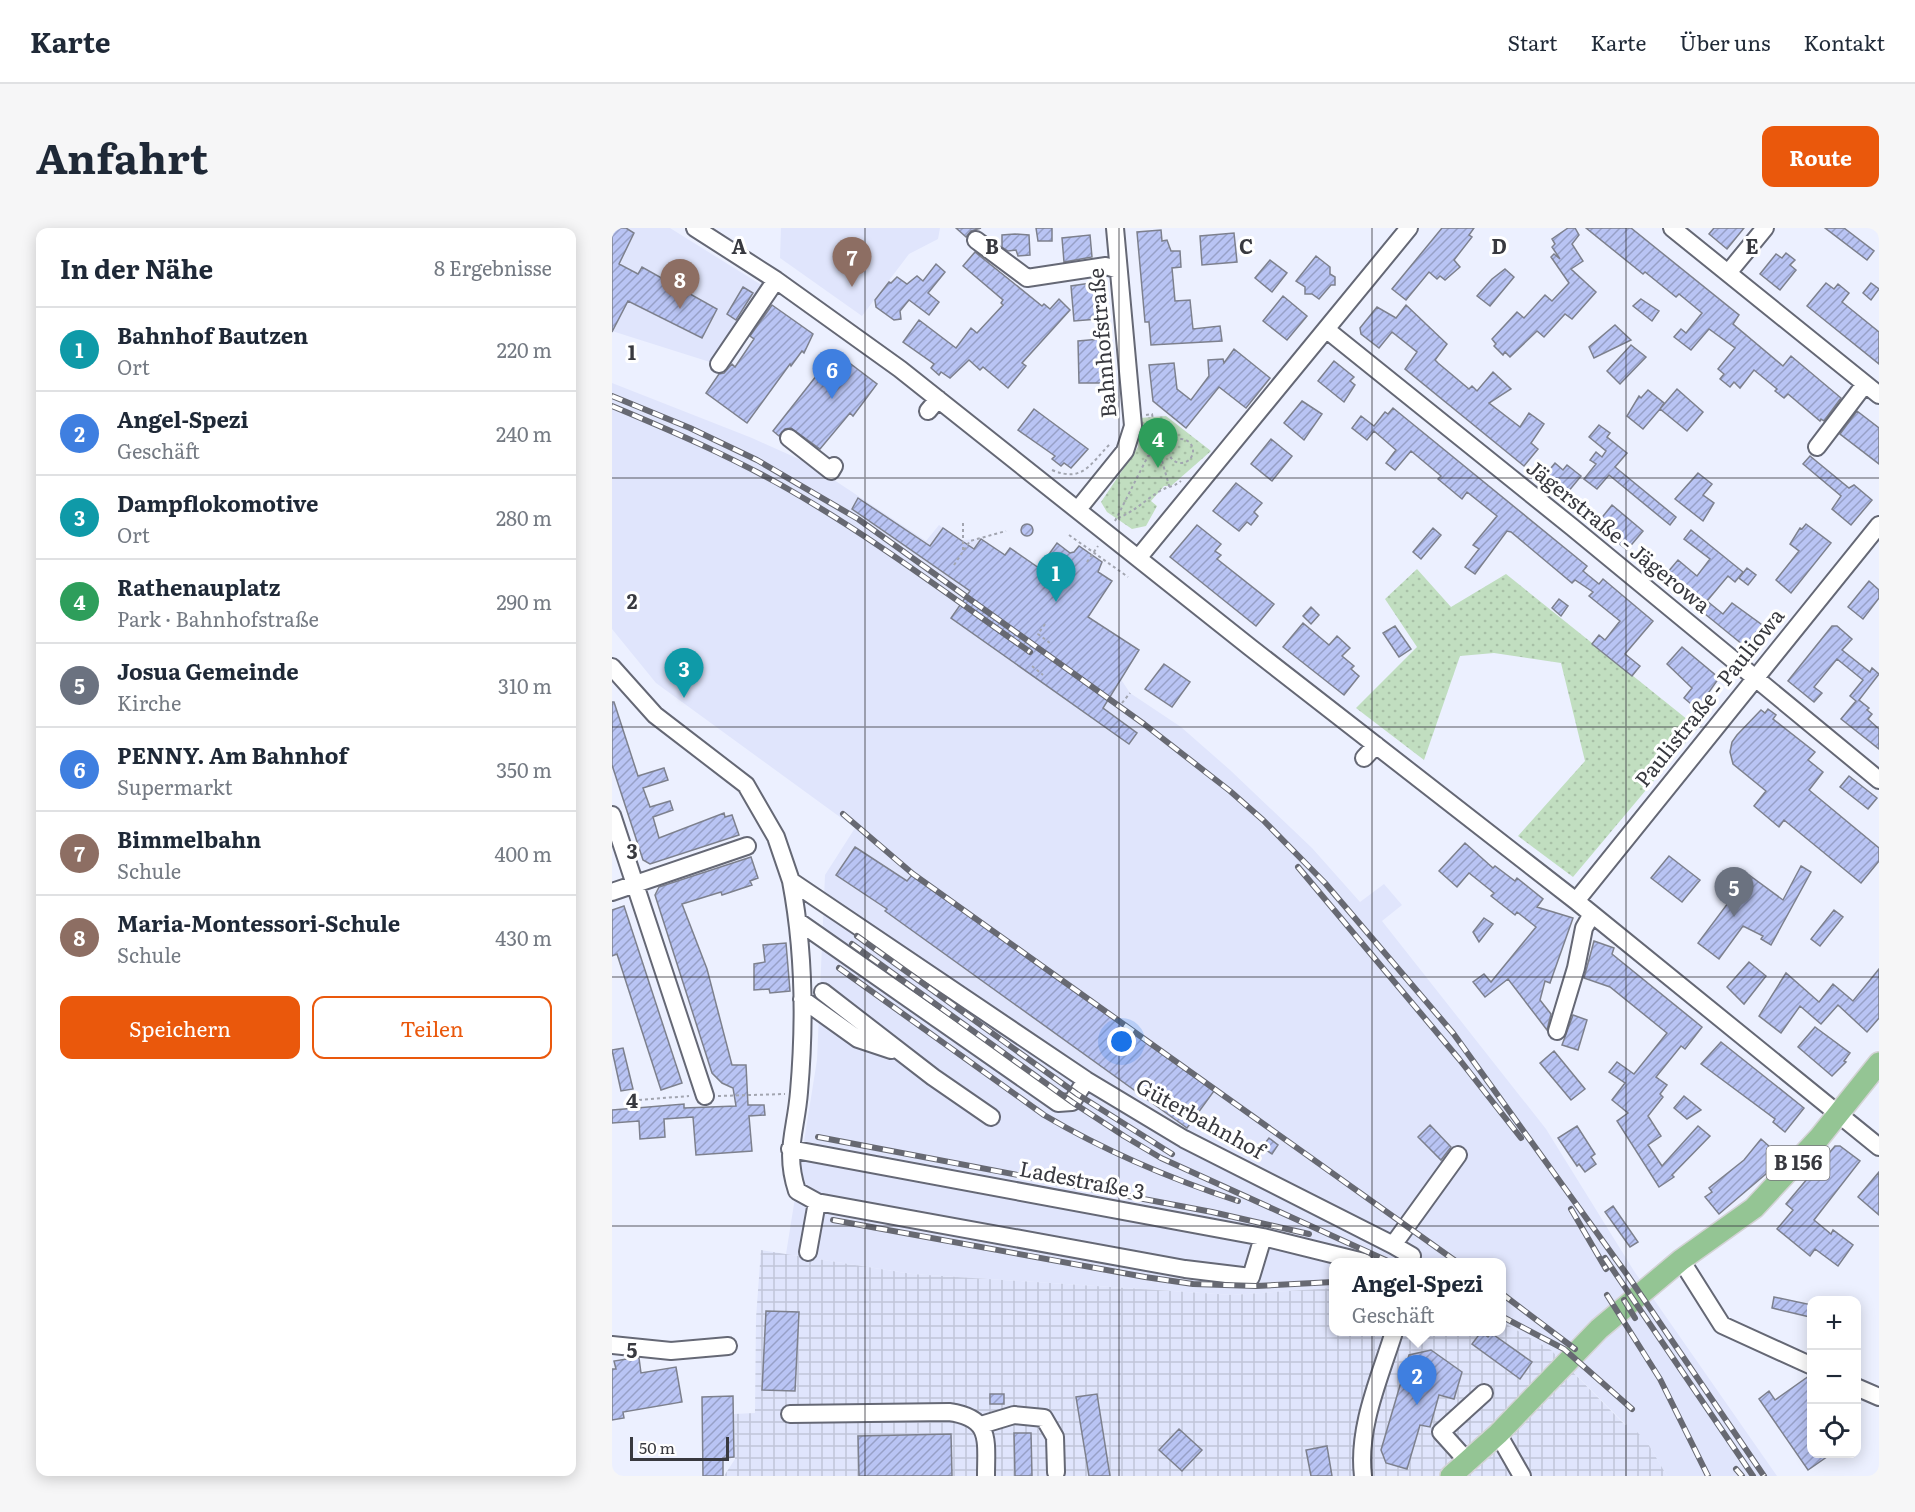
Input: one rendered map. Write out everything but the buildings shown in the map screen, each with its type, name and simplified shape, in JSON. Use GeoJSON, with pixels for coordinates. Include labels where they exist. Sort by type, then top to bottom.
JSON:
{"type":"FeatureCollection","features":[{"type":"Feature","properties":{"kind":"main road","name":"B 156"},"geometry":{"type":"LineString","coordinates":[[1451,1476],[1498,1434],[1599,1329],[1681,1260],[1754,1208],[1775,1188],[1839,1114],[1879,1063]]}},
{"type":"Feature","properties":{"kind":"street"},"geometry":{"type":"LineString","coordinates":[[695,228],[844,326],[933,405],[1078,508],[1576,901],[1879,1147]]}},
{"type":"Feature","properties":{"kind":"street","name":"Bahnhofstraße"},"geometry":{"type":"LineString","coordinates":[[1078,508],[1125,451],[1131,436],[1133,416],[1115,228]]}},
{"type":"Feature","properties":{"kind":"street"},"geometry":{"type":"LineString","coordinates":[[1139,557],[1409,228]]}},
{"type":"Feature","properties":{"kind":"street"},"geometry":{"type":"LineString","coordinates":[[1672,228],[1879,395]]}},
{"type":"Feature","properties":{"kind":"street"},"geometry":{"type":"LineString","coordinates":[[1728,273],[1765,228]]}},
{"type":"Feature","properties":{"kind":"street"},"geometry":{"type":"LineString","coordinates":[[976,240],[1027,278],[1106,266],[1118,270]]}},
{"type":"Feature","properties":{"kind":"street"},"geometry":{"type":"LineString","coordinates":[[719,364],[776,280]]}},
{"type":"Feature","properties":{"kind":"street","name":"Jägerstraße - Jägerowa"},"geometry":{"type":"LineString","coordinates":[[1327,330],[1572,527],[1879,780]]}},
{"type":"Feature","properties":{"kind":"street"},"geometry":{"type":"LineString","coordinates":[[1817,447],[1865,384]]}},
{"type":"Feature","properties":{"kind":"street"},"geometry":{"type":"LineString","coordinates":[[789,438],[831,471],[834,466]]}},
{"type":"Feature","properties":{"kind":"street","name":"Paulistraße - Pauliowa"},"geometry":{"type":"LineString","coordinates":[[1576,901],[1879,525]]}},
{"type":"Feature","properties":{"kind":"street"},"geometry":{"type":"LineString","coordinates":[[612,667],[656,715],[746,785],[776,837],[791,881],[799,921],[801,999],[799,1093],[790,1149],[790,1170],[797,1191],[817,1202],[1185,1269],[1251,1277],[1263,1238]]}},
{"type":"Feature","properties":{"kind":"street"},"geometry":{"type":"LineString","coordinates":[[1364,758],[1376,745]]}},
{"type":"Feature","properties":{"kind":"street"},"geometry":{"type":"LineString","coordinates":[[612,815],[705,1096]]}},
{"type":"Feature","properties":{"kind":"street"},"geometry":{"type":"LineString","coordinates":[[612,892],[747,846]]}},
{"type":"Feature","properties":{"kind":"street","name":"Güterbahnhof"},"geometry":{"type":"LineString","coordinates":[[791,881],[1086,1080],[1184,1139],[1393,1245],[1412,1256],[1411,1258]]}},
{"type":"Feature","properties":{"kind":"street"},"geometry":{"type":"LineString","coordinates":[[1557,1031],[1576,968],[1584,928],[1592,914]]}},
{"type":"Feature","properties":{"kind":"street"},"geometry":{"type":"LineString","coordinates":[[799,921],[1058,1103],[1072,1102],[1086,1080]]}},
{"type":"Feature","properties":{"kind":"street"},"geometry":{"type":"LineString","coordinates":[[823,992],[903,1054],[991,1117]]}},
{"type":"Feature","properties":{"kind":"street"},"geometry":{"type":"LineString","coordinates":[[801,999],[858,1039],[903,1054]]}},
{"type":"Feature","properties":{"kind":"street","name":"Ladestraße 3"},"geometry":{"type":"LineString","coordinates":[[790,1149],[1263,1238],[1344,1258]]}},
{"type":"Feature","properties":{"kind":"street"},"geometry":{"type":"LineString","coordinates":[[1393,1245],[1458,1155]]}},
{"type":"Feature","properties":{"kind":"street"},"geometry":{"type":"LineString","coordinates":[[808,1252],[817,1202]]}},
{"type":"Feature","properties":{"kind":"street"},"geometry":{"type":"LineString","coordinates":[[1681,1260],[1722,1325],[1807,1364]]}},
{"type":"Feature","properties":{"kind":"street"},"geometry":{"type":"LineString","coordinates":[[1364,1476],[1361,1458],[1367,1425],[1393,1336]]}},
{"type":"Feature","properties":{"kind":"street"},"geometry":{"type":"LineString","coordinates":[[612,1345],[671,1351],[728,1346]]}},
{"type":"Feature","properties":{"kind":"street"},"geometry":{"type":"LineString","coordinates":[[1861,1389],[1879,1397]]}},
{"type":"Feature","properties":{"kind":"street"},"geometry":{"type":"LineString","coordinates":[[1468,1462],[1441,1432],[1484,1393]]}},
{"type":"Feature","properties":{"kind":"street"},"geometry":{"type":"LineString","coordinates":[[790,1414],[949,1412],[966,1414],[981,1425],[986,1434],[986,1476]]}},
{"type":"Feature","properties":{"kind":"street"},"geometry":{"type":"LineString","coordinates":[[981,1425],[1014,1415],[1044,1418],[1056,1437],[1056,1472]]}},
{"type":"Feature","properties":{"kind":"street"},"geometry":{"type":"LineString","coordinates":[[1498,1434],[1522,1476]]}},
{"type":"Feature","properties":{"kind":"path"},"geometry":{"type":"LineString","coordinates":[[1133,416],[1152,414],[1170,489]]}},
{"type":"Feature","properties":{"kind":"path"},"geometry":{"type":"LineString","coordinates":[[1050,469],[1071,476],[1082,474],[1116,438]]}},
{"type":"Feature","properties":{"kind":"path"},"geometry":{"type":"LineString","coordinates":[[1169,448],[1170,456],[1179,463],[1190,459],[1193,452],[1191,444],[1184,440],[1173,442],[1169,448],[1148,456],[1118,518],[1128,514],[1162,489],[1170,489],[1186,477]]}},
{"type":"Feature","properties":{"kind":"path"},"geometry":{"type":"LineString","coordinates":[[963,523],[963,551]]}},
{"type":"Feature","properties":{"kind":"path"},"geometry":{"type":"LineString","coordinates":[[954,565],[970,541],[1006,531]]}},
{"type":"Feature","properties":{"kind":"path"},"geometry":{"type":"LineString","coordinates":[[1069,535],[1128,578]]}},
{"type":"Feature","properties":{"kind":"path"},"geometry":{"type":"LineString","coordinates":[[1045,624],[1038,634],[1050,643]]}},
{"type":"Feature","properties":{"kind":"path"},"geometry":{"type":"LineString","coordinates":[[1032,666],[1043,675]]}},
{"type":"Feature","properties":{"kind":"path"},"geometry":{"type":"LineString","coordinates":[[1122,703],[1130,693]]}},
{"type":"Feature","properties":{"kind":"path"},"geometry":{"type":"LineString","coordinates":[[639,1100],[705,1096],[751,1097],[799,1093]]}},
{"type":"Feature","properties":{"kind":"shaded area"},"geometry":{"type":"Polygon","coordinates":[[[612,228],[670,228],[763,286],[713,363],[612,331],[612,228]]]}},
{"type":"Feature","properties":{"kind":"shaded area"},"geometry":{"type":"Polygon","coordinates":[[[781,228],[940,228],[938,239],[909,254],[862,316],[780,258],[781,228]]]}},
{"type":"Feature","properties":{"kind":"shaded area"},"geometry":{"type":"Polygon","coordinates":[[[612,383],[752,438],[810,464],[926,541],[939,525],[961,540],[981,539],[1005,555],[1010,548],[1023,557],[1036,572],[1057,543],[1070,553],[1072,551],[1112,581],[1088,617],[1139,650],[1120,678],[1130,693],[1181,727],[1230,770],[1312,848],[1360,902],[1384,884],[1402,905],[1382,921],[1546,1129],[1634,1271],[1777,1476],[1667,1476],[1647,1442],[1626,1425],[1551,1350],[1506,1324],[1506,1258],[1329,1258],[1329,1288],[1232,1295],[912,1274],[786,1254],[817,1060],[825,875],[855,828],[656,683],[612,629],[612,383]]]}},
{"type":"Feature","properties":{"kind":"shaded area"},"geometry":{"type":"Polygon","coordinates":[[[761,1250],[912,1274],[1232,1295],[1329,1288],[1329,1336],[1506,1336],[1506,1324],[1551,1350],[1625,1425],[1629,1424],[1647,1442],[1667,1476],[724,1476],[735,1459],[734,1414],[755,1413],[756,1318],[761,1250]]]}},
{"type":"Feature","properties":{"kind":"green space"},"geometry":{"type":"Polygon","coordinates":[[[1166,416],[1211,451],[1171,486],[1164,486],[1151,501],[1157,506],[1146,526],[1132,529],[1107,512],[1101,502],[1138,447],[1140,418],[1166,416]]]}},
{"type":"Feature","properties":{"kind":"green space"},"geometry":{"type":"Polygon","coordinates":[[[1417,569],[1451,607],[1506,574],[1698,728],[1573,877],[1518,836],[1585,761],[1561,663],[1494,653],[1460,656],[1424,760],[1356,708],[1417,647],[1385,599],[1417,569]]]}},
{"type":"Feature","properties":{"kind":"railway"},"geometry":{"type":"LineString","coordinates":[[612,396],[690,428],[757,460],[858,519],[1144,724],[1230,791],[1263,820],[1325,883],[1453,1033],[1628,1276],[1764,1476]]}},
{"type":"Feature","properties":{"kind":"railway"},"geometry":{"type":"LineString","coordinates":[[612,406],[702,445],[819,507],[1030,652]]}},
{"type":"Feature","properties":{"kind":"railway"},"geometry":{"type":"LineString","coordinates":[[843,814],[913,874],[1451,1258]]}},
{"type":"Feature","properties":{"kind":"railway"},"geometry":{"type":"LineString","coordinates":[[1298,867],[1459,1059],[1521,1138]]}},
{"type":"Feature","properties":{"kind":"railway"},"geometry":{"type":"LineString","coordinates":[[857,936],[1077,1094],[1172,1154]]}},
{"type":"Feature","properties":{"kind":"railway"},"geometry":{"type":"LineString","coordinates":[[852,944],[1072,1102],[1161,1158],[1381,1258]]}},
{"type":"Feature","properties":{"kind":"railway"},"geometry":{"type":"LineString","coordinates":[[839,968],[1044,1115],[1091,1141],[1139,1163],[1238,1201]]}},
{"type":"Feature","properties":{"kind":"railway"},"geometry":{"type":"LineString","coordinates":[[818,1137],[1212,1212],[1309,1234]]}},
{"type":"Feature","properties":{"kind":"railway"},"geometry":{"type":"LineString","coordinates":[[1571,1209],[1606,1269]]}},
{"type":"Feature","properties":{"kind":"railway"},"geometry":{"type":"LineString","coordinates":[[833,1220],[1193,1284],[1256,1286],[1329,1282]]}},
{"type":"Feature","properties":{"kind":"railway"},"geometry":{"type":"LineString","coordinates":[[1605,1258],[1753,1476]]}},
{"type":"Feature","properties":{"kind":"railway"},"geometry":{"type":"LineString","coordinates":[[1607,1295],[1660,1379],[1708,1476]]}},
{"type":"Feature","properties":{"kind":"railway"},"geometry":{"type":"LineString","coordinates":[[1506,1297],[1575,1349]]}},
{"type":"Feature","properties":{"kind":"railway"},"geometry":{"type":"LineString","coordinates":[[1624,1300],[1635,1318]]}},
{"type":"Feature","properties":{"kind":"railway"},"geometry":{"type":"LineString","coordinates":[[1506,1319],[1564,1349],[1632,1409]]}},
{"type":"Feature","properties":{"kind":"railway"},"geometry":{"type":"LineString","coordinates":[[1736,1469],[1742,1476]]}},
{"type":"Feature","properties":{"kind":"place","name":"Bimmelbahn"},"geometry":{"type":"Point","coordinates":[852,287]}},
{"type":"Feature","properties":{"kind":"place","name":"Maria-Montessori-Schule"},"geometry":{"type":"Point","coordinates":[680,309]}},
{"type":"Feature","properties":{"kind":"place","name":"PENNY. Am Bahnhof"},"geometry":{"type":"Point","coordinates":[832,399]}},
{"type":"Feature","properties":{"kind":"place","name":"Rathenauplatz"},"geometry":{"type":"Point","coordinates":[1158,468]}},
{"type":"Feature","properties":{"kind":"place","name":"Bahnhof Bautzen"},"geometry":{"type":"Point","coordinates":[1056,602]}},
{"type":"Feature","properties":{"kind":"place","name":"Dampflokomotive"},"geometry":{"type":"Point","coordinates":[684,698]}},
{"type":"Feature","properties":{"kind":"place","name":"Josua Gemeinde"},"geometry":{"type":"Point","coordinates":[1734,917]}},
{"type":"Feature","properties":{"kind":"place","name":"Angel-Spezi"},"geometry":{"type":"Point","coordinates":[1417,1405]}}]}
